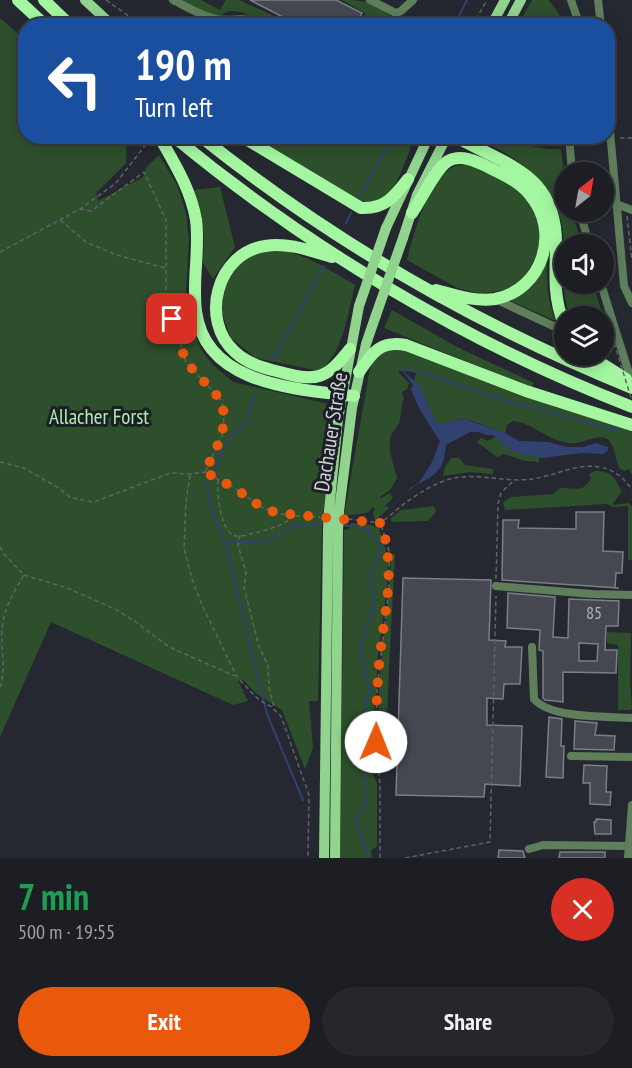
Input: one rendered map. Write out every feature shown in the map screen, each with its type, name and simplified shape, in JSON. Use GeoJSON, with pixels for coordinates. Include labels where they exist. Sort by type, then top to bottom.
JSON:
{"type":"FeatureCollection","features":[{"type":"Feature","properties":{"kind":"highway"},"geometry":{"type":"LineString","coordinates":[[18,0],[37,18]]}},
{"type":"Feature","properties":{"kind":"highway"},"geometry":{"type":"LineString","coordinates":[[44,0],[63,18]]}},
{"type":"Feature","properties":{"kind":"highway"},"geometry":{"type":"LineString","coordinates":[[164,144],[181,175],[195,218],[198,242],[195,272],[196,313],[205,339],[218,357],[233,370],[257,380],[348,396]]}},
{"type":"Feature","properties":{"kind":"highway"},"geometry":{"type":"LineString","coordinates":[[183,144],[260,203],[346,261],[413,302],[494,345],[632,407]]}},
{"type":"Feature","properties":{"kind":"highway"},"geometry":{"type":"LineString","coordinates":[[211,144],[305,214],[364,253],[501,329],[632,388]]}},
{"type":"Feature","properties":{"kind":"highway"},"geometry":{"type":"LineString","coordinates":[[254,144],[361,208],[383,206],[395,196],[408,179]]}},
{"type":"Feature","properties":{"kind":"highway"},"geometry":{"type":"LineString","coordinates":[[463,144],[517,169],[534,184],[549,203],[556,225],[555,292],[559,306]]}},
{"type":"Feature","properties":{"kind":"highway"},"geometry":{"type":"LineString","coordinates":[[412,213],[438,170],[448,161],[466,159],[482,164],[509,178],[529,193],[540,209],[544,220],[546,240],[544,256],[535,273],[521,287],[504,297],[475,299],[421,286]]}},
{"type":"Feature","properties":{"kind":"highway"},"geometry":{"type":"LineString","coordinates":[[346,261],[277,244],[253,249],[243,254],[225,274],[216,296],[215,311],[222,336],[233,351],[256,366],[288,375],[320,376],[335,368],[350,349]]}},
{"type":"Feature","properties":{"kind":"highway"},"geometry":{"type":"LineString","coordinates":[[359,372],[375,351],[384,344],[406,345],[526,391],[632,425]]}},
{"type":"Feature","properties":{"kind":"highway"},"geometry":{"type":"LineString","coordinates":[[606,366],[632,383]]}},
{"type":"Feature","properties":{"kind":"main road"},"geometry":{"type":"LineString","coordinates":[[84,0],[104,18]]}},
{"type":"Feature","properties":{"kind":"main road"},"geometry":{"type":"LineString","coordinates":[[495,18],[505,0]]}},
{"type":"Feature","properties":{"kind":"main road"},"geometry":{"type":"LineString","coordinates":[[511,18],[521,0]]}},
{"type":"Feature","properties":{"kind":"main road","name":"Dachauer Straße"},"geometry":{"type":"LineString","coordinates":[[324,858],[332,519],[348,396],[350,349],[359,306],[386,228],[423,144]]}},
{"type":"Feature","properties":{"kind":"main road","name":"Dachauer Straße"},"geometry":{"type":"LineString","coordinates":[[348,396],[359,372],[417,195],[444,144]]}},
{"type":"Feature","properties":{"kind":"main road","name":"Dachauer Straße"},"geometry":{"type":"LineString","coordinates":[[332,519],[336,858]]}},
{"type":"Feature","properties":{"kind":"street"},"geometry":{"type":"LineString","coordinates":[[173,0],[214,18]]}},
{"type":"Feature","properties":{"kind":"street"},"geometry":{"type":"LineString","coordinates":[[370,0],[396,13]]}},
{"type":"Feature","properties":{"kind":"street"},"geometry":{"type":"LineString","coordinates":[[396,13],[413,0]]}},
{"type":"Feature","properties":{"kind":"street"},"geometry":{"type":"LineString","coordinates":[[598,0],[600,18]]}},
{"type":"Feature","properties":{"kind":"street"},"geometry":{"type":"LineString","coordinates":[[571,2],[577,18]]}},
{"type":"Feature","properties":{"kind":"street"},"geometry":{"type":"LineString","coordinates":[[396,13],[396,18]]}},
{"type":"Feature","properties":{"kind":"street"},"geometry":{"type":"LineString","coordinates":[[228,18],[246,18]]}},
{"type":"Feature","properties":{"kind":"street"},"geometry":{"type":"LineString","coordinates":[[569,144],[571,162]]}},
{"type":"Feature","properties":{"kind":"street"},"geometry":{"type":"LineString","coordinates":[[613,144],[624,286],[632,303]]}},
{"type":"Feature","properties":{"kind":"street"},"geometry":{"type":"LineString","coordinates":[[616,204],[629,209]]}},
{"type":"Feature","properties":{"kind":"street"},"geometry":{"type":"LineString","coordinates":[[604,294],[615,338],[632,383]]}},
{"type":"Feature","properties":{"kind":"street"},"geometry":{"type":"LineString","coordinates":[[495,299],[554,326]]}},
{"type":"Feature","properties":{"kind":"street"},"geometry":{"type":"LineString","coordinates":[[496,586],[632,595]]}},
{"type":"Feature","properties":{"kind":"street"},"geometry":{"type":"LineString","coordinates":[[532,647],[534,699],[537,703],[559,713],[632,718]]}},
{"type":"Feature","properties":{"kind":"street"},"geometry":{"type":"LineString","coordinates":[[571,756],[632,757]]}},
{"type":"Feature","properties":{"kind":"street"},"geometry":{"type":"LineString","coordinates":[[628,858],[632,805]]}},
{"type":"Feature","properties":{"kind":"street"},"geometry":{"type":"LineString","coordinates":[[529,849],[543,845],[629,846]]}},
{"type":"Feature","properties":{"kind":"path"},"geometry":{"type":"LineString","coordinates":[[106,0],[132,18]]}},
{"type":"Feature","properties":{"kind":"path"},"geometry":{"type":"LineString","coordinates":[[477,18],[487,0]]}},
{"type":"Feature","properties":{"kind":"path"},"geometry":{"type":"LineString","coordinates":[[615,135],[619,138],[632,138]]}},
{"type":"Feature","properties":{"kind":"path"},"geometry":{"type":"LineString","coordinates":[[0,252],[80,209],[116,183],[146,144]]}},
{"type":"Feature","properties":{"kind":"path"},"geometry":{"type":"LineString","coordinates":[[535,144],[565,144]]}},
{"type":"Feature","properties":{"kind":"path"},"geometry":{"type":"LineString","coordinates":[[80,209],[92,211],[144,172],[166,220],[166,297],[186,362],[222,401],[224,417],[222,436],[205,472]]}},
{"type":"Feature","properties":{"kind":"path"},"geometry":{"type":"LineString","coordinates":[[629,209],[632,261]]}},
{"type":"Feature","properties":{"kind":"path"},"geometry":{"type":"LineString","coordinates":[[60,219],[86,242],[117,255],[166,268]]}},
{"type":"Feature","properties":{"kind":"path"},"geometry":{"type":"LineString","coordinates":[[615,338],[632,401]]}},
{"type":"Feature","properties":{"kind":"path"},"geometry":{"type":"LineString","coordinates":[[0,462],[24,468],[59,488],[71,498],[94,502],[170,473],[205,472],[236,489],[261,507],[277,513],[381,523],[404,504],[432,486],[465,477],[531,479],[575,468],[599,467],[622,478],[632,490]]}},
{"type":"Feature","properties":{"kind":"path"},"geometry":{"type":"LineString","coordinates":[[0,468],[3,464]]}},
{"type":"Feature","properties":{"kind":"path"},"geometry":{"type":"LineString","coordinates":[[190,474],[184,548],[192,579],[237,677],[259,700],[281,716],[309,795],[308,858]]}},
{"type":"Feature","properties":{"kind":"path"},"geometry":{"type":"LineString","coordinates":[[218,479],[217,492],[224,524],[229,532],[237,536],[271,529],[285,524],[294,516]]}},
{"type":"Feature","properties":{"kind":"path"},"geometry":{"type":"LineString","coordinates":[[405,858],[490,842],[498,504],[501,493],[513,480]]}},
{"type":"Feature","properties":{"kind":"path"},"geometry":{"type":"LineString","coordinates":[[380,858],[377,712],[380,655],[389,588],[389,551],[381,523]]}},
{"type":"Feature","properties":{"kind":"path"},"geometry":{"type":"LineString","coordinates":[[240,535],[238,545],[246,573],[244,587],[259,647],[268,665],[269,688],[275,711]]}},
{"type":"Feature","properties":{"kind":"path"},"geometry":{"type":"LineString","coordinates":[[0,547],[24,575],[67,588],[115,609],[169,647],[237,677]]}},
{"type":"Feature","properties":{"kind":"path"},"geometry":{"type":"LineString","coordinates":[[0,687],[3,671],[3,619],[9,600],[24,575]]}},
{"type":"Feature","properties":{"kind":"green space"},"geometry":{"type":"Polygon","coordinates":[[[177,0],[201,0],[220,10],[226,0],[239,0],[279,18],[254,18],[241,12],[229,11],[218,16],[205,14],[177,0]]]}},
{"type":"Feature","properties":{"kind":"green space"},"geometry":{"type":"Polygon","coordinates":[[[342,0],[371,3],[384,9],[392,18],[362,18],[365,13],[342,0]]]}},
{"type":"Feature","properties":{"kind":"green space"},"geometry":{"type":"Polygon","coordinates":[[[532,0],[548,0],[561,18],[522,18],[532,0]]]}},
{"type":"Feature","properties":{"kind":"green space","name":"Allacher Forst"},"geometry":{"type":"Polygon","coordinates":[[[0,18],[18,34],[18,144],[127,144],[126,163],[96,193],[98,201],[143,177],[146,168],[159,155],[177,185],[186,213],[189,240],[186,294],[190,322],[201,350],[213,365],[233,382],[328,404],[333,413],[322,528],[318,701],[309,701],[313,748],[305,769],[282,710],[257,694],[242,679],[238,681],[248,701],[233,705],[51,622],[0,737],[0,18]]]}},
{"type":"Feature","properties":{"kind":"green space"},"geometry":{"type":"Polygon","coordinates":[[[263,144],[408,144],[411,148],[390,192],[375,202],[366,202],[263,144]]]}},
{"type":"Feature","properties":{"kind":"green space"},"geometry":{"type":"Polygon","coordinates":[[[489,144],[518,144],[561,149],[563,162],[554,162],[554,202],[541,181],[517,161],[489,144]]]}},
{"type":"Feature","properties":{"kind":"green space"},"geometry":{"type":"Polygon","coordinates":[[[471,164],[516,188],[533,208],[543,236],[537,255],[524,278],[508,289],[482,294],[457,288],[407,260],[423,209],[436,184],[453,167],[471,164]]]}},
{"type":"Feature","properties":{"kind":"green space"},"geometry":{"type":"Polygon","coordinates":[[[220,187],[235,247],[213,279],[203,263],[204,238],[201,213],[194,190],[220,187]]]}},
{"type":"Feature","properties":{"kind":"green space"},"geometry":{"type":"Polygon","coordinates":[[[561,222],[575,222],[579,234],[563,234],[561,222]]]}},
{"type":"Feature","properties":{"kind":"green space"},"geometry":{"type":"Polygon","coordinates":[[[278,249],[309,259],[355,285],[339,344],[334,355],[319,371],[256,358],[231,338],[222,313],[223,287],[238,266],[255,253],[278,249]]]}},
{"type":"Feature","properties":{"kind":"green space"},"geometry":{"type":"Polygon","coordinates":[[[547,261],[547,284],[554,320],[511,301],[532,285],[547,261]]]}},
{"type":"Feature","properties":{"kind":"green space"},"geometry":{"type":"Polygon","coordinates":[[[565,294],[596,294],[600,306],[567,306],[565,294]]]}},
{"type":"Feature","properties":{"kind":"green space"},"geometry":{"type":"Polygon","coordinates":[[[392,310],[457,347],[534,383],[531,388],[384,328],[392,310]]]}},
{"type":"Feature","properties":{"kind":"green space"},"geometry":{"type":"Polygon","coordinates":[[[395,347],[552,406],[632,431],[632,475],[629,469],[625,471],[620,469],[612,445],[607,439],[599,437],[574,443],[562,442],[520,422],[513,421],[507,425],[505,433],[467,419],[438,424],[414,381],[416,373],[404,369],[398,372],[409,383],[407,389],[402,392],[404,399],[400,420],[390,440],[391,457],[397,478],[391,489],[380,497],[390,493],[393,498],[385,506],[389,508],[375,521],[373,507],[367,513],[344,516],[370,368],[378,354],[395,347]]]}},
{"type":"Feature","properties":{"kind":"green space"},"geometry":{"type":"Polygon","coordinates":[[[495,437],[524,454],[539,457],[539,462],[525,461],[504,454],[497,457],[477,442],[481,438],[488,441],[495,437]]]}},
{"type":"Feature","properties":{"kind":"green space"},"geometry":{"type":"Polygon","coordinates":[[[451,458],[459,458],[465,465],[493,469],[493,474],[470,472],[443,476],[445,467],[451,458]]]}},
{"type":"Feature","properties":{"kind":"green space"},"geometry":{"type":"Polygon","coordinates":[[[595,471],[609,474],[622,491],[612,505],[629,503],[632,507],[632,560],[628,560],[628,506],[613,507],[607,504],[505,510],[503,502],[511,497],[553,494],[560,488],[584,487],[591,479],[589,474],[595,471]]]}},
{"type":"Feature","properties":{"kind":"green space"},"geometry":{"type":"Polygon","coordinates":[[[434,506],[436,512],[428,521],[392,522],[390,519],[401,510],[434,506]]]}},
{"type":"Feature","properties":{"kind":"green space"},"geometry":{"type":"Polygon","coordinates":[[[351,523],[379,528],[388,558],[375,706],[368,749],[369,763],[377,784],[377,846],[371,851],[372,858],[340,858],[344,530],[348,530],[351,523]]]}},
{"type":"Feature","properties":{"kind":"green space"},"geometry":{"type":"Polygon","coordinates":[[[391,554],[395,554],[388,689],[387,764],[380,766],[379,697],[391,554]]]}},
{"type":"Feature","properties":{"kind":"green space"},"geometry":{"type":"Polygon","coordinates":[[[607,632],[631,633],[632,708],[630,710],[618,710],[618,645],[607,643],[607,632]]]}},
{"type":"Feature","properties":{"kind":"water"},"geometry":{"type":"Polygon","coordinates":[[[401,369],[420,386],[438,424],[465,419],[505,433],[519,441],[549,442],[567,447],[583,447],[596,443],[608,447],[608,450],[604,454],[582,453],[542,458],[511,451],[493,435],[470,432],[446,445],[443,461],[437,472],[405,493],[411,487],[419,483],[432,462],[440,441],[417,403],[411,389],[413,385],[401,369]]]}},
{"type":"Feature","properties":{"kind":"building"},"geometry":{"type":"Polygon","coordinates":[[[250,0],[336,0],[362,13],[359,18],[285,18],[250,0]]]}},
{"type":"Feature","properties":{"kind":"building"},"geometry":{"type":"Polygon","coordinates":[[[576,512],[604,512],[603,551],[623,552],[622,573],[616,573],[615,588],[502,580],[503,520],[519,520],[518,528],[576,529],[576,512]]]}},
{"type":"Feature","properties":{"kind":"building"},"geometry":{"type":"Polygon","coordinates":[[[403,578],[491,580],[489,640],[506,641],[505,647],[522,647],[520,684],[504,684],[503,699],[487,698],[487,725],[522,726],[520,786],[485,784],[484,797],[396,795],[403,578]]]}},
{"type":"Feature","properties":{"kind":"building"},"geometry":{"type":"Polygon","coordinates":[[[508,593],[555,597],[553,637],[568,638],[569,599],[619,601],[618,626],[606,626],[605,650],[617,650],[616,673],[563,672],[563,702],[545,700],[543,698],[543,651],[539,650],[540,630],[507,628],[508,593]],[[579,643],[579,661],[597,661],[598,644],[579,643]]]}},
{"type":"Feature","properties":{"kind":"building"},"geometry":{"type":"Polygon","coordinates":[[[549,717],[562,719],[563,778],[546,777],[549,717]]]}},
{"type":"Feature","properties":{"kind":"building"},"geometry":{"type":"Polygon","coordinates":[[[575,721],[597,723],[595,735],[615,736],[614,750],[574,749],[575,721]]]}},
{"type":"Feature","properties":{"kind":"building"},"geometry":{"type":"Polygon","coordinates":[[[584,765],[607,766],[606,792],[611,792],[610,805],[590,804],[590,783],[583,783],[584,765]]]}},
{"type":"Feature","properties":{"kind":"building"},"geometry":{"type":"Polygon","coordinates":[[[596,819],[611,820],[611,834],[595,834],[596,819]]]}},
{"type":"Feature","properties":{"kind":"building"},"geometry":{"type":"Polygon","coordinates":[[[499,850],[523,851],[525,858],[498,858],[499,850]]]}},
{"type":"Feature","properties":{"kind":"building"},"geometry":{"type":"Polygon","coordinates":[[[560,852],[605,852],[605,858],[559,858],[560,852]]]}},
{"type":"Feature","properties":{"kind":"waterway"},"geometry":{"type":"LineString","coordinates":[[458,18],[467,0]]}},
{"type":"Feature","properties":{"kind":"waterway"},"geometry":{"type":"LineString","coordinates":[[361,194],[388,144]]}},
{"type":"Feature","properties":{"kind":"waterway"},"geometry":{"type":"LineString","coordinates":[[346,223],[351,213]]}},
{"type":"Feature","properties":{"kind":"waterway"},"geometry":{"type":"LineString","coordinates":[[273,360],[324,266]]}},
{"type":"Feature","properties":{"kind":"waterway"},"geometry":{"type":"LineString","coordinates":[[402,370],[417,371],[486,395],[619,431]]}},
{"type":"Feature","properties":{"kind":"waterway"},"geometry":{"type":"LineString","coordinates":[[215,471],[222,449],[246,422],[255,394]]}},
{"type":"Feature","properties":{"kind":"waterway"},"geometry":{"type":"LineString","coordinates":[[206,481],[213,514],[225,543],[236,542]]}},
{"type":"Feature","properties":{"kind":"waterway"},"geometry":{"type":"LineString","coordinates":[[240,542],[270,541],[293,526],[324,523]]}},
{"type":"Feature","properties":{"kind":"waterway"},"geometry":{"type":"LineString","coordinates":[[342,525],[368,529],[382,547],[370,575],[374,605],[360,648],[369,688],[361,736],[367,801],[356,820],[369,858]]}},
{"type":"Feature","properties":{"kind":"waterway"},"geometry":{"type":"LineString","coordinates":[[225,543],[267,714],[303,800]]}},
{"type":"Feature","properties":{"kind":"route"},"geometry":{"type":"LineString","coordinates":[[172,319],[186,362],[222,401],[224,417],[222,436],[205,472],[236,489],[261,507],[277,513],[381,523],[389,551],[389,588],[380,655],[376,742]]}}]}
